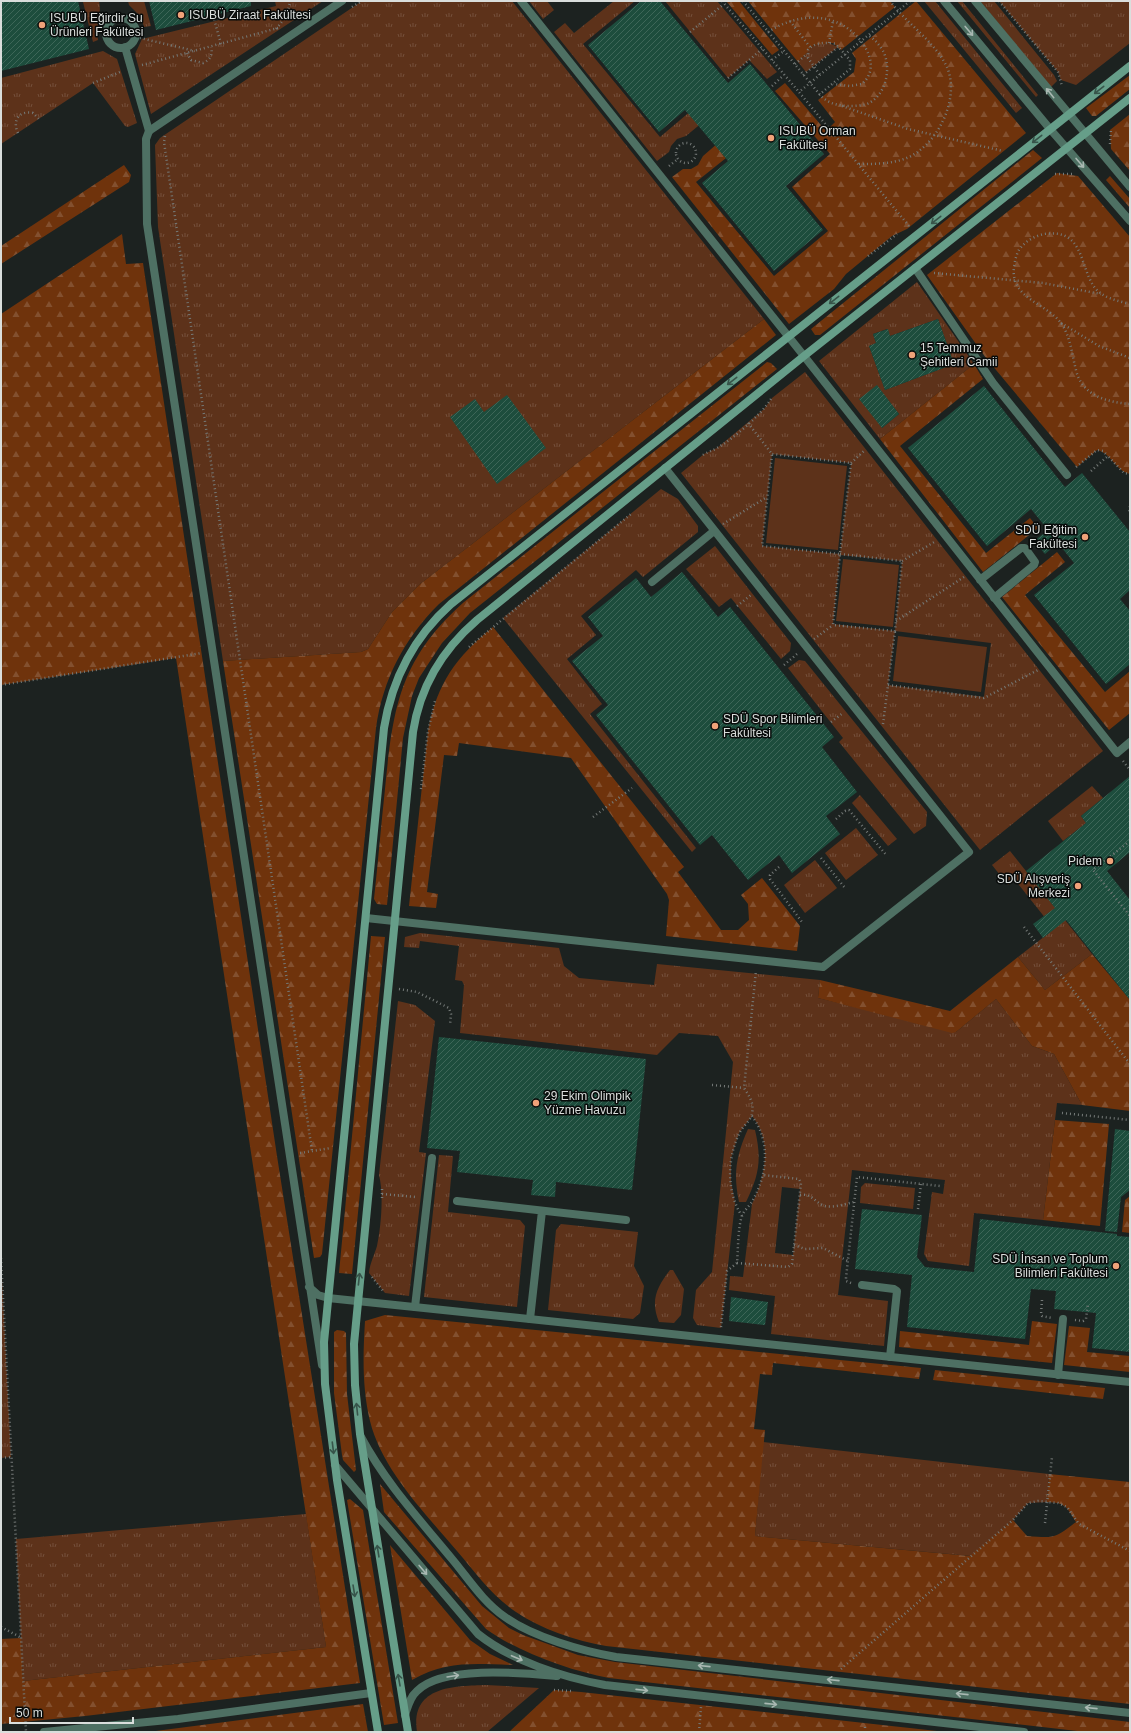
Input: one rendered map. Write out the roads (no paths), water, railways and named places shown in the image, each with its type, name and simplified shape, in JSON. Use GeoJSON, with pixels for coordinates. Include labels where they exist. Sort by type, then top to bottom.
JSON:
{"type":"FeatureCollection","features":[{"type":"Feature","properties":{"kind":"street"},"geometry":{"type":"LineString","coordinates":[[149,130],[342,1]]}},
{"type":"Feature","properties":{"kind":"street"},"geometry":{"type":"LineString","coordinates":[[521,1],[804,356],[1117,753],[1130,742]]}},
{"type":"Feature","properties":{"kind":"street"},"geometry":{"type":"LineString","coordinates":[[944,1],[1050,129],[1130,221]]}},
{"type":"Feature","properties":{"kind":"street"},"geometry":{"type":"LineString","coordinates":[[974,1],[1084,134],[1130,186]]}},
{"type":"Feature","properties":{"kind":"street"},"geometry":{"type":"LineString","coordinates":[[118,19],[128,20],[135,27],[136,37],[134,42],[125,47],[116,47],[109,41],[107,32],[110,24],[118,19]]}},
{"type":"Feature","properties":{"kind":"street"},"geometry":{"type":"LineString","coordinates":[[125,47],[149,130],[146,139],[148,224],[325,1384],[335,1465],[378,1732]]}},
{"type":"Feature","properties":{"kind":"street"},"geometry":{"type":"LineString","coordinates":[[325,1384],[324,1342],[385,718],[390,698],[401,669],[423,634],[443,610],[458,597],[1130,66]]}},
{"type":"Feature","properties":{"kind":"street"},"geometry":{"type":"LineString","coordinates":[[408,1732],[360,1434],[354,1365],[357,1301],[414,728],[424,690],[436,666],[451,645],[470,626],[914,268],[1130,98]]}},
{"type":"Feature","properties":{"kind":"street"},"geometry":{"type":"LineString","coordinates":[[914,268],[993,383],[1067,476]]}},
{"type":"Feature","properties":{"kind":"street"},"geometry":{"type":"LineString","coordinates":[[366,918],[823,967],[969,852],[665,468]]}},
{"type":"Feature","properties":{"kind":"street"},"geometry":{"type":"LineString","coordinates":[[652,582],[714,531]]}},
{"type":"Feature","properties":{"kind":"street"},"geometry":{"type":"LineString","coordinates":[[980,580],[1021,548],[1025,548],[1035,562],[1034,565],[994,598]]}},
{"type":"Feature","properties":{"kind":"street"},"geometry":{"type":"LineString","coordinates":[[415,1307],[432,1158]]}},
{"type":"Feature","properties":{"kind":"street"},"geometry":{"type":"LineString","coordinates":[[457,1201],[626,1220]]}},
{"type":"Feature","properties":{"kind":"street"},"geometry":{"type":"LineString","coordinates":[[530,1319],[542,1211]]}},
{"type":"Feature","properties":{"kind":"street"},"geometry":{"type":"LineString","coordinates":[[862,1285],[894,1289],[897,1291],[890,1357]]}},
{"type":"Feature","properties":{"kind":"street"},"geometry":{"type":"LineString","coordinates":[[309,1286],[318,1295],[328,1298],[1130,1382]]}},
{"type":"Feature","properties":{"kind":"street"},"geometry":{"type":"LineString","coordinates":[[1058,1375],[1063,1319]]}},
{"type":"Feature","properties":{"kind":"street"},"geometry":{"type":"LineString","coordinates":[[360,1434],[371,1456],[388,1482],[484,1598],[504,1616],[515,1623],[577,1648],[616,1657],[1130,1713]]}},
{"type":"Feature","properties":{"kind":"street"},"geometry":{"type":"LineString","coordinates":[[335,1465],[478,1634],[499,1649],[517,1658],[586,1682],[627,1688],[1024,1732]]}},
{"type":"Feature","properties":{"kind":"street"},"geometry":{"type":"LineString","coordinates":[[405,1715],[410,1701],[418,1690],[435,1680],[448,1676],[499,1673],[567,1676]]}},
{"type":"Feature","properties":{"kind":"street"},"geometry":{"type":"LineString","coordinates":[[44,1732],[178,1719],[371,1693]]}},
{"type":"Feature","properties":{"kind":"place","name":"ISUBÜ Ziraat Fakültesi"},"geometry":{"type":"Point","coordinates":[181,15]}},
{"type":"Feature","properties":{"kind":"place","name":"ISUBÜ Eğirdir Su Ürünleri Fakültesi"},"geometry":{"type":"Point","coordinates":[42,25]}},
{"type":"Feature","properties":{"kind":"place","name":"ISUBÜ Orman Fakültesi"},"geometry":{"type":"Point","coordinates":[771,138]}},
{"type":"Feature","properties":{"kind":"place","name":"15 Temmuz Şehitleri Camii"},"geometry":{"type":"Point","coordinates":[912,355]}},
{"type":"Feature","properties":{"kind":"place","name":"SDÜ Eğitim Fakültesi"},"geometry":{"type":"Point","coordinates":[1085,537]}},
{"type":"Feature","properties":{"kind":"place","name":"SDÜ Spor Bilimleri Fakültesi"},"geometry":{"type":"Point","coordinates":[715,726]}},
{"type":"Feature","properties":{"kind":"place","name":"Pidem"},"geometry":{"type":"Point","coordinates":[1110,861]}},
{"type":"Feature","properties":{"kind":"place","name":"SDÜ Alışveriş Merkezi"},"geometry":{"type":"Point","coordinates":[1078,886]}},
{"type":"Feature","properties":{"kind":"place","name":"29 Ekim Olimpik Yüzme Havuzu"},"geometry":{"type":"Point","coordinates":[536,1103]}},
{"type":"Feature","properties":{"kind":"place","name":"SDÜ İnsan ve Toplum Bilimleri Fakültesi"},"geometry":{"type":"Point","coordinates":[1116,1266]}}]}
